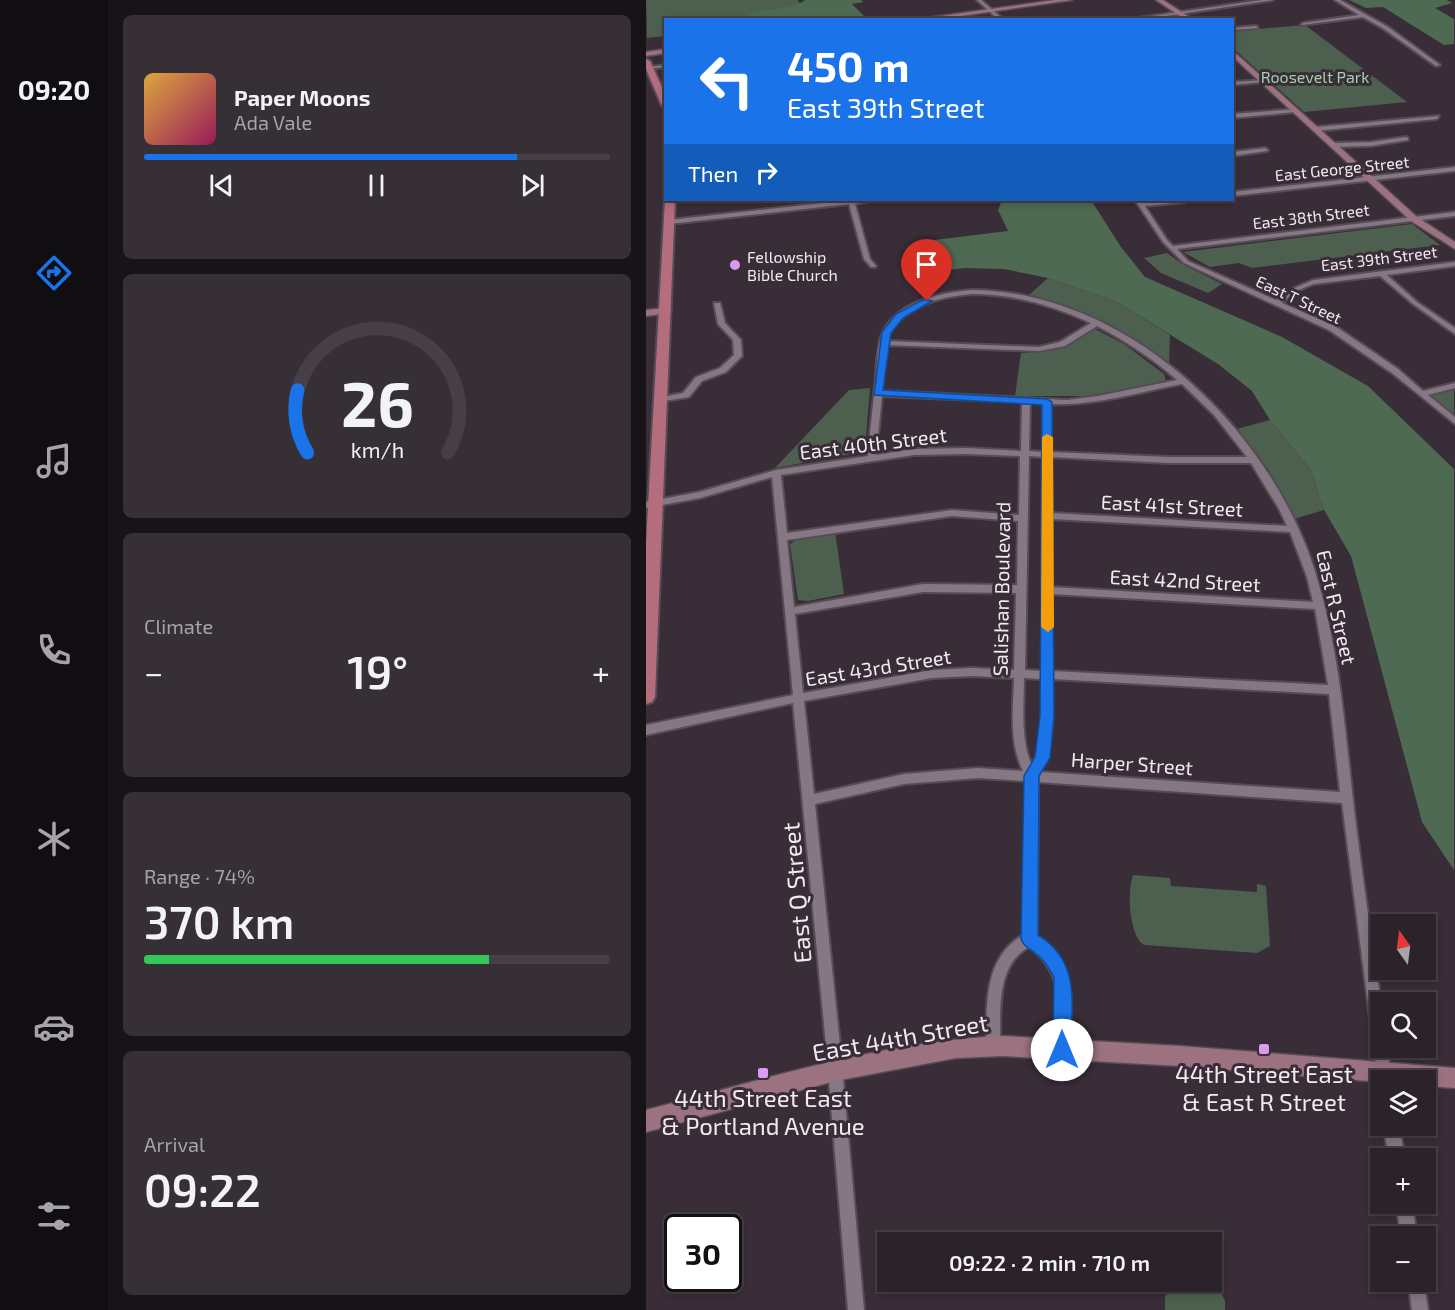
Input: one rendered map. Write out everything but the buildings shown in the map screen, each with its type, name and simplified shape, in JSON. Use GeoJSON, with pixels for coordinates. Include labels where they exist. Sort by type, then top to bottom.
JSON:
{"type":"FeatureCollection","features":[{"type":"Feature","properties":{"kind":"main road"},"geometry":{"type":"LineString","coordinates":[[647,65],[664,101]]}},
{"type":"Feature","properties":{"kind":"main road"},"geometry":{"type":"LineString","coordinates":[[646,697],[651,504],[661,400],[670,201]]}},
{"type":"Feature","properties":{"kind":"street"},"geometry":{"type":"LineString","coordinates":[[979,0],[1000,18]]}},
{"type":"Feature","properties":{"kind":"street"},"geometry":{"type":"LineString","coordinates":[[930,18],[1069,0]]}},
{"type":"Feature","properties":{"kind":"street"},"geometry":{"type":"LineString","coordinates":[[1159,0],[1188,18]]}},
{"type":"Feature","properties":{"kind":"street"},"geometry":{"type":"LineString","coordinates":[[1140,18],[1271,0]]}},
{"type":"Feature","properties":{"kind":"street"},"geometry":{"type":"LineString","coordinates":[[1337,0],[1420,50],[1438,65]]}},
{"type":"Feature","properties":{"kind":"street"},"geometry":{"type":"LineString","coordinates":[[1303,24],[1365,15]]}},
{"type":"Feature","properties":{"kind":"street"},"geometry":{"type":"LineString","coordinates":[[1234,29],[1256,27]]}},
{"type":"Feature","properties":{"kind":"street"},"geometry":{"type":"LineString","coordinates":[[646,54],[664,51]]}},
{"type":"Feature","properties":{"kind":"street"},"geometry":{"type":"LineString","coordinates":[[1234,54],[1414,219],[1454,246]]}},
{"type":"Feature","properties":{"kind":"street"},"geometry":{"type":"LineString","coordinates":[[647,65],[664,66]]}},
{"type":"Feature","properties":{"kind":"street"},"geometry":{"type":"LineString","coordinates":[[1234,84],[1263,81]]}},
{"type":"Feature","properties":{"kind":"street"},"geometry":{"type":"LineString","coordinates":[[1234,116],[1295,110]]}},
{"type":"Feature","properties":{"kind":"street"},"geometry":{"type":"LineString","coordinates":[[1316,129],[1437,117]]}},
{"type":"Feature","properties":{"kind":"street"},"geometry":{"type":"LineString","coordinates":[[1333,145],[1406,139]]}},
{"type":"Feature","properties":{"kind":"street"},"geometry":{"type":"LineString","coordinates":[[1234,154],[1265,150]]}},
{"type":"Feature","properties":{"kind":"street","name":"East George Street"},"geometry":{"type":"LineString","coordinates":[[1234,194],[1454,169]]}},
{"type":"Feature","properties":{"kind":"street"},"geometry":{"type":"LineString","coordinates":[[669,222],[862,201]]}},
{"type":"Feature","properties":{"kind":"street"},"geometry":{"type":"LineString","coordinates":[[1140,202],[1162,201]]}},
{"type":"Feature","properties":{"kind":"street"},"geometry":{"type":"LineString","coordinates":[[851,202],[866,259],[873,266]]}},
{"type":"Feature","properties":{"kind":"street","name":"East T Street"},"geometry":{"type":"LineString","coordinates":[[1140,202],[1151,223],[1171,248],[1192,266],[1278,302],[1332,328],[1395,371],[1454,422]]}},
{"type":"Feature","properties":{"kind":"street","name":"East 38th Street"},"geometry":{"type":"LineString","coordinates":[[1171,248],[1454,214]]}},
{"type":"Feature","properties":{"kind":"street","name":"East 39th Street"},"geometry":{"type":"LineString","coordinates":[[1278,302],[1294,290],[1313,282],[1454,264]]}},
{"type":"Feature","properties":{"kind":"street"},"geometry":{"type":"LineString","coordinates":[[1381,273],[1415,303],[1454,332]]}},
{"type":"Feature","properties":{"kind":"street","name":"East R Street"},"geometry":{"type":"LineString","coordinates":[[883,343],[886,332],[894,321],[915,306],[941,297],[969,292],[1004,293],[1025,298],[1096,323],[1138,345],[1183,381],[1224,421],[1253,460],[1294,529],[1319,606],[1335,690],[1383,1070]]}},
{"type":"Feature","properties":{"kind":"street"},"geometry":{"type":"LineString","coordinates":[[661,400],[686,395],[699,380],[723,370],[738,356],[740,351],[737,340],[722,324],[717,304]]}},
{"type":"Feature","properties":{"kind":"street"},"geometry":{"type":"LineString","coordinates":[[646,313],[666,311]]}},
{"type":"Feature","properties":{"kind":"street"},"geometry":{"type":"LineString","coordinates":[[872,458],[883,343],[1039,349],[1062,344],[1096,323]]}},
{"type":"Feature","properties":{"kind":"street"},"geometry":{"type":"LineString","coordinates":[[878,393],[1047,402],[1087,400],[1183,381]]}},
{"type":"Feature","properties":{"kind":"street"},"geometry":{"type":"LineString","coordinates":[[1422,394],[1454,385]]}},
{"type":"Feature","properties":{"kind":"street","name":"Salishan Boulevard"},"geometry":{"type":"LineString","coordinates":[[1026,401],[1018,723],[1023,759],[1032,776]]}},
{"type":"Feature","properties":{"kind":"street","name":"Salishan Boulevard"},"geometry":{"type":"LineString","coordinates":[[1030,939],[1032,776],[1042,758],[1047,728],[1047,402]]}},
{"type":"Feature","properties":{"kind":"street","name":"East 40th Street"},"geometry":{"type":"LineString","coordinates":[[651,504],[700,495],[776,473],[872,458],[939,451],[1170,460],[1253,460]]}},
{"type":"Feature","properties":{"kind":"street","name":"East Q Street"},"geometry":{"type":"LineString","coordinates":[[776,473],[835,1071],[856,1310]]}},
{"type":"Feature","properties":{"kind":"street"},"geometry":{"type":"LineString","coordinates":[[783,537],[952,513],[1022,518]]}},
{"type":"Feature","properties":{"kind":"street","name":"East 41st Street"},"geometry":{"type":"LineString","coordinates":[[1048,516],[1294,529]]}},
{"type":"Feature","properties":{"kind":"street"},"geometry":{"type":"LineString","coordinates":[[791,611],[923,588],[1020,589]]}},
{"type":"Feature","properties":{"kind":"street","name":"East 42nd Street"},"geometry":{"type":"LineString","coordinates":[[1048,590],[1319,606]]}},
{"type":"Feature","properties":{"kind":"street","name":"East 43rd Street"},"geometry":{"type":"LineString","coordinates":[[646,729],[797,698],[932,674],[1018,673],[1335,690]]}},
{"type":"Feature","properties":{"kind":"street","name":"Harper Street"},"geometry":{"type":"LineString","coordinates":[[809,800],[904,780],[978,773],[1347,798]]}},
{"type":"Feature","properties":{"kind":"street"},"geometry":{"type":"LineString","coordinates":[[993,1046],[997,981],[1003,960],[1013,948],[1030,939],[1056,961],[1063,977],[1062,1050]]}},
{"type":"Feature","properties":{"kind":"street","name":"East 44th Street"},"geometry":{"type":"LineString","coordinates":[[646,1121],[835,1071],[956,1048],[993,1046],[1180,1056],[1370,1076]]}},
{"type":"Feature","properties":{"kind":"street","name":"East 44th Street"},"geometry":{"type":"LineString","coordinates":[[1436,1078],[1454,1078]]}},
{"type":"Feature","properties":{"kind":"street"},"geometry":{"type":"LineString","coordinates":[[1418,1292],[1420,1310]]}},
{"type":"Feature","properties":{"kind":"green space"},"geometry":{"type":"Polygon","coordinates":[[[646,0],[797,0],[812,18],[664,18],[664,36],[647,38],[646,0]]]}},
{"type":"Feature","properties":{"kind":"green space"},"geometry":{"type":"Polygon","coordinates":[[[805,0],[861,0],[863,2],[852,4],[866,18],[744,18],[757,12],[798,4],[805,0]]]}},
{"type":"Feature","properties":{"kind":"green space"},"geometry":{"type":"Polygon","coordinates":[[[1349,0],[1447,0],[1452,3],[1435,8],[1454,19],[1454,44],[1444,45],[1383,7],[1366,8],[1349,0]]]}},
{"type":"Feature","properties":{"kind":"green space","name":"Roosevelt Park"},"geometry":{"type":"Polygon","coordinates":[[[1305,25],[1407,102],[1304,112],[1234,49],[1234,31],[1305,25]]]}},
{"type":"Feature","properties":{"kind":"green space"},"geometry":{"type":"Polygon","coordinates":[[[1002,201],[1092,201],[1121,247],[1145,277],[1282,337],[1368,386],[1454,469],[1454,870],[1422,822],[1351,556],[1324,510],[1311,470],[1270,420],[1252,391],[1218,364],[1117,302],[1048,278],[1004,269],[965,268],[939,271],[926,241],[1008,231],[998,210],[1002,201]]]}},
{"type":"Feature","properties":{"kind":"green space"},"geometry":{"type":"Polygon","coordinates":[[[1412,224],[1440,245],[1252,268],[1239,263],[1210,267],[1183,252],[1412,224]]]}},
{"type":"Feature","properties":{"kind":"green space"},"geometry":{"type":"Polygon","coordinates":[[[1167,253],[1184,265],[1222,284],[1208,293],[1161,273],[1144,258],[1167,253]]]}},
{"type":"Feature","properties":{"kind":"green space"},"geometry":{"type":"Polygon","coordinates":[[[1048,278],[1117,302],[1170,335],[1169,363],[1101,324],[1029,295],[1048,278]]]}},
{"type":"Feature","properties":{"kind":"green space"},"geometry":{"type":"Polygon","coordinates":[[[1095,329],[1124,344],[1164,374],[1166,381],[1089,396],[1015,396],[1021,353],[1060,347],[1095,329]]]}},
{"type":"Feature","properties":{"kind":"green space"},"geometry":{"type":"Polygon","coordinates":[[[1454,387],[1454,417],[1431,395],[1454,387]]]}},
{"type":"Feature","properties":{"kind":"green space"},"geometry":{"type":"Polygon","coordinates":[[[870,388],[865,449],[862,452],[775,468],[849,390],[870,388]]]}},
{"type":"Feature","properties":{"kind":"green space"},"geometry":{"type":"Polygon","coordinates":[[[1270,420],[1311,470],[1324,510],[1294,519],[1268,469],[1237,429],[1270,420]]]}},
{"type":"Feature","properties":{"kind":"green space"},"geometry":{"type":"Polygon","coordinates":[[[835,531],[844,594],[808,601],[798,600],[790,544],[799,538],[835,531]]]}},
{"type":"Feature","properties":{"kind":"green space"},"geometry":{"type":"Polygon","coordinates":[[[1133,875],[1170,878],[1171,886],[1257,892],[1257,884],[1266,886],[1270,946],[1257,953],[1144,945],[1135,933],[1132,923],[1130,891],[1133,875]]]}},
{"type":"Feature","properties":{"kind":"green space"},"geometry":{"type":"Polygon","coordinates":[[[1171,1292],[1221,1292],[1225,1301],[1225,1310],[1165,1310],[1165,1296],[1171,1292]]]}},
{"type":"Feature","properties":{"kind":"slow traffic"},"geometry":{"type":"LineString","coordinates":[[1047,437],[1048,627]]}},
{"type":"Feature","properties":{"kind":"place","name":"Fellowship Bible Church"},"geometry":{"type":"Point","coordinates":[735,265]}},
{"type":"Feature","properties":{"kind":"place","name":"44th Street East & East R Street"},"geometry":{"type":"Point","coordinates":[1264,1049]}},
{"type":"Feature","properties":{"kind":"place","name":"44th Street East & Portland Avenue"},"geometry":{"type":"Point","coordinates":[763,1073]}},
{"type":"Feature","properties":{"kind":"route"},"geometry":{"type":"LineString","coordinates":[[927,301],[900,316],[886,332],[878,393],[1047,402],[1047,728],[1042,758],[1032,776],[1030,939],[1056,961],[1063,977],[1062,1050]]}}]}
